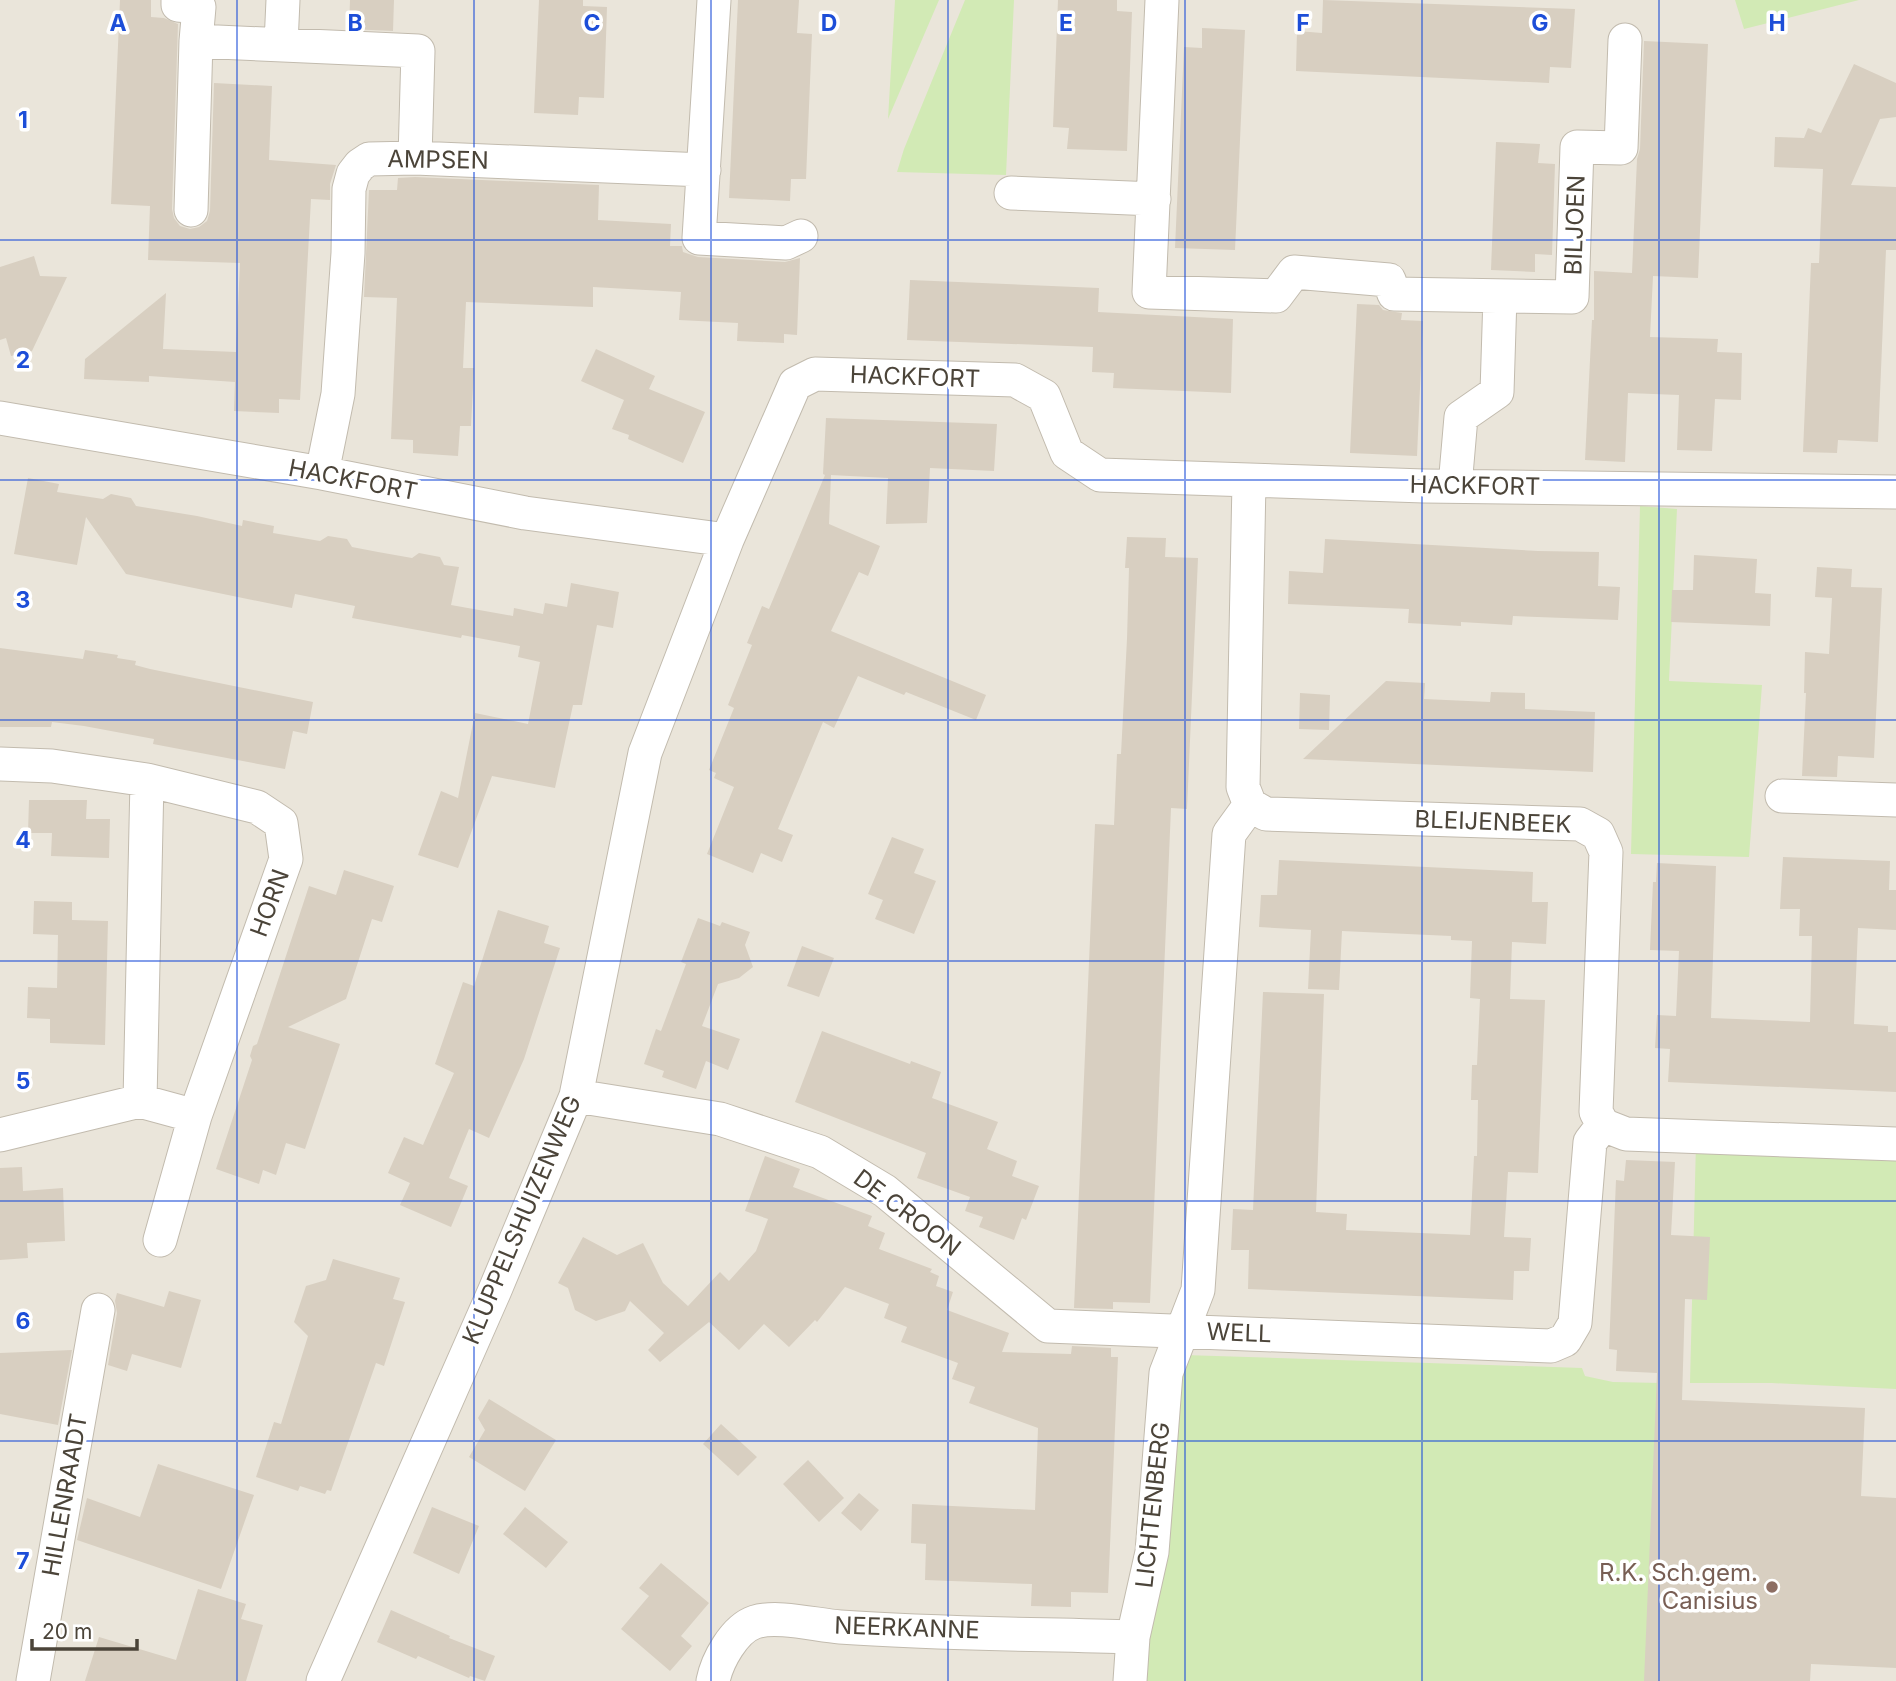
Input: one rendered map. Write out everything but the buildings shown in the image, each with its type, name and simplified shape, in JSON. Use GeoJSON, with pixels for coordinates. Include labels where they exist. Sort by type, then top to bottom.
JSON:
{"type":"FeatureCollection","features":[{"type":"Feature","properties":{"kind":"street"},"geometry":{"type":"LineString","coordinates":[[178,0],[178,5],[199,7],[191,210]]}},
{"type":"Feature","properties":{"kind":"street"},"geometry":{"type":"LineString","coordinates":[[281,44],[283,0]]}},
{"type":"Feature","properties":{"kind":"street"},"geometry":{"type":"LineString","coordinates":[[714,0],[699,238],[786,243],[801,236]]}},
{"type":"Feature","properties":{"kind":"street","name":"BILJOEN"},"geometry":{"type":"LineString","coordinates":[[1162,0],[1149,292],[1276,296],[1294,272],[1390,280],[1394,294],[1572,297],[1577,147],[1620,148],[1626,40]]}},
{"type":"Feature","properties":{"kind":"street"},"geometry":{"type":"LineString","coordinates":[[196,41],[418,51],[415,158]]}},
{"type":"Feature","properties":{"kind":"street","name":"AMPSEN"},"geometry":{"type":"LineString","coordinates":[[322,473],[338,394],[348,253],[349,189],[352,174],[360,165],[369,159],[415,158],[704,170]]}},
{"type":"Feature","properties":{"kind":"street"},"geometry":{"type":"LineString","coordinates":[[1011,193],[1154,199]]}},
{"type":"Feature","properties":{"kind":"street"},"geometry":{"type":"LineString","coordinates":[[1455,486],[1461,416],[1497,392],[1500,296]]}},
{"type":"Feature","properties":{"kind":"street","name":"HACKFORT"},"geometry":{"type":"LineString","coordinates":[[0,418],[322,473],[525,513],[727,540],[795,384],[815,374],[1015,380],[1044,396],[1068,453],[1100,475],[1455,486],[1896,492]]}},
{"type":"Feature","properties":{"kind":"street"},"geometry":{"type":"LineString","coordinates":[[1249,481],[1242,787],[1250,805]]}},
{"type":"Feature","properties":{"kind":"street","name":"KLUPPELSHUIZENWEG"},"geometry":{"type":"LineString","coordinates":[[323,1681],[495,1290],[576,1096],[645,753],[727,540]]}},
{"type":"Feature","properties":{"kind":"street","name":"HORN"},"geometry":{"type":"LineString","coordinates":[[0,764],[52,765],[147,780],[257,807],[281,823],[286,859],[195,1116],[160,1240]]}},
{"type":"Feature","properties":{"kind":"street"},"geometry":{"type":"LineString","coordinates":[[140,1101],[147,780]]}},
{"type":"Feature","properties":{"kind":"street"},"geometry":{"type":"LineString","coordinates":[[1782,796],[1896,800]]}},
{"type":"Feature","properties":{"kind":"street","name":"BLEIJENBEEK"},"geometry":{"type":"LineString","coordinates":[[1250,805],[1266,814],[1580,824],[1598,834],[1606,852],[1596,1112],[1603,1125]]}},
{"type":"Feature","properties":{"kind":"street","name":"WELL"},"geometry":{"type":"LineString","coordinates":[[1250,805],[1229,834],[1198,1290],[1183,1331],[1551,1346],[1565,1340],[1575,1322],[1590,1142],[1603,1125]]}},
{"type":"Feature","properties":{"kind":"street","name":"DE CROON"},"geometry":{"type":"LineString","coordinates":[[576,1096],[720,1119],[820,1152],[885,1191],[1048,1326],[1183,1331]]}},
{"type":"Feature","properties":{"kind":"street"},"geometry":{"type":"LineString","coordinates":[[0,1135],[140,1101],[195,1116]]}},
{"type":"Feature","properties":{"kind":"street"},"geometry":{"type":"LineString","coordinates":[[1603,1125],[1626,1134],[1896,1144]]}},
{"type":"Feature","properties":{"kind":"street","name":"HILLENRAADT"},"geometry":{"type":"LineString","coordinates":[[33,1681],[97,1310]]}},
{"type":"Feature","properties":{"kind":"street","name":"LICHTENBERG"},"geometry":{"type":"LineString","coordinates":[[1130,1681],[1133,1637],[1152,1552],[1166,1373],[1183,1331]]}},
{"type":"Feature","properties":{"kind":"street","name":"NEERKANNE"},"geometry":{"type":"LineString","coordinates":[[713,1681],[724,1655],[737,1635],[754,1622],[779,1620],[840,1627],[1133,1637]]}},
{"type":"Feature","properties":{"kind":"shaded area"},"geometry":{"type":"Polygon","coordinates":[[[0,0],[1896,0],[1896,1681],[0,1681],[0,0]]]}},
{"type":"Feature","properties":{"kind":"green space"},"geometry":{"type":"Polygon","coordinates":[[[895,0],[939,0],[888,119],[895,0]]]}},
{"type":"Feature","properties":{"kind":"green space"},"geometry":{"type":"Polygon","coordinates":[[[965,0],[1014,0],[1006,175],[897,172],[904,149],[965,0]]]}},
{"type":"Feature","properties":{"kind":"green space"},"geometry":{"type":"Polygon","coordinates":[[[1735,0],[1859,0],[1744,29],[1735,0]]]}},
{"type":"Feature","properties":{"kind":"green space"},"geometry":{"type":"Polygon","coordinates":[[[1640,506],[1677,509],[1669,681],[1762,685],[1749,857],[1631,854],[1640,506]]]}},
{"type":"Feature","properties":{"kind":"green space"},"geometry":{"type":"Polygon","coordinates":[[[1696,1142],[1896,1150],[1896,1389],[1772,1383],[1690,1383],[1696,1142]]]}},
{"type":"Feature","properties":{"kind":"green space"},"geometry":{"type":"Polygon","coordinates":[[[1184,1355],[1582,1368],[1585,1376],[1613,1382],[1661,1383],[1651,1681],[1138,1681],[1184,1355]]]}},
{"type":"Feature","properties":{"kind":"place","name":"R.K. Sch.gem. Canisius"},"geometry":{"type":"Point","coordinates":[1772,1587]}}]}
